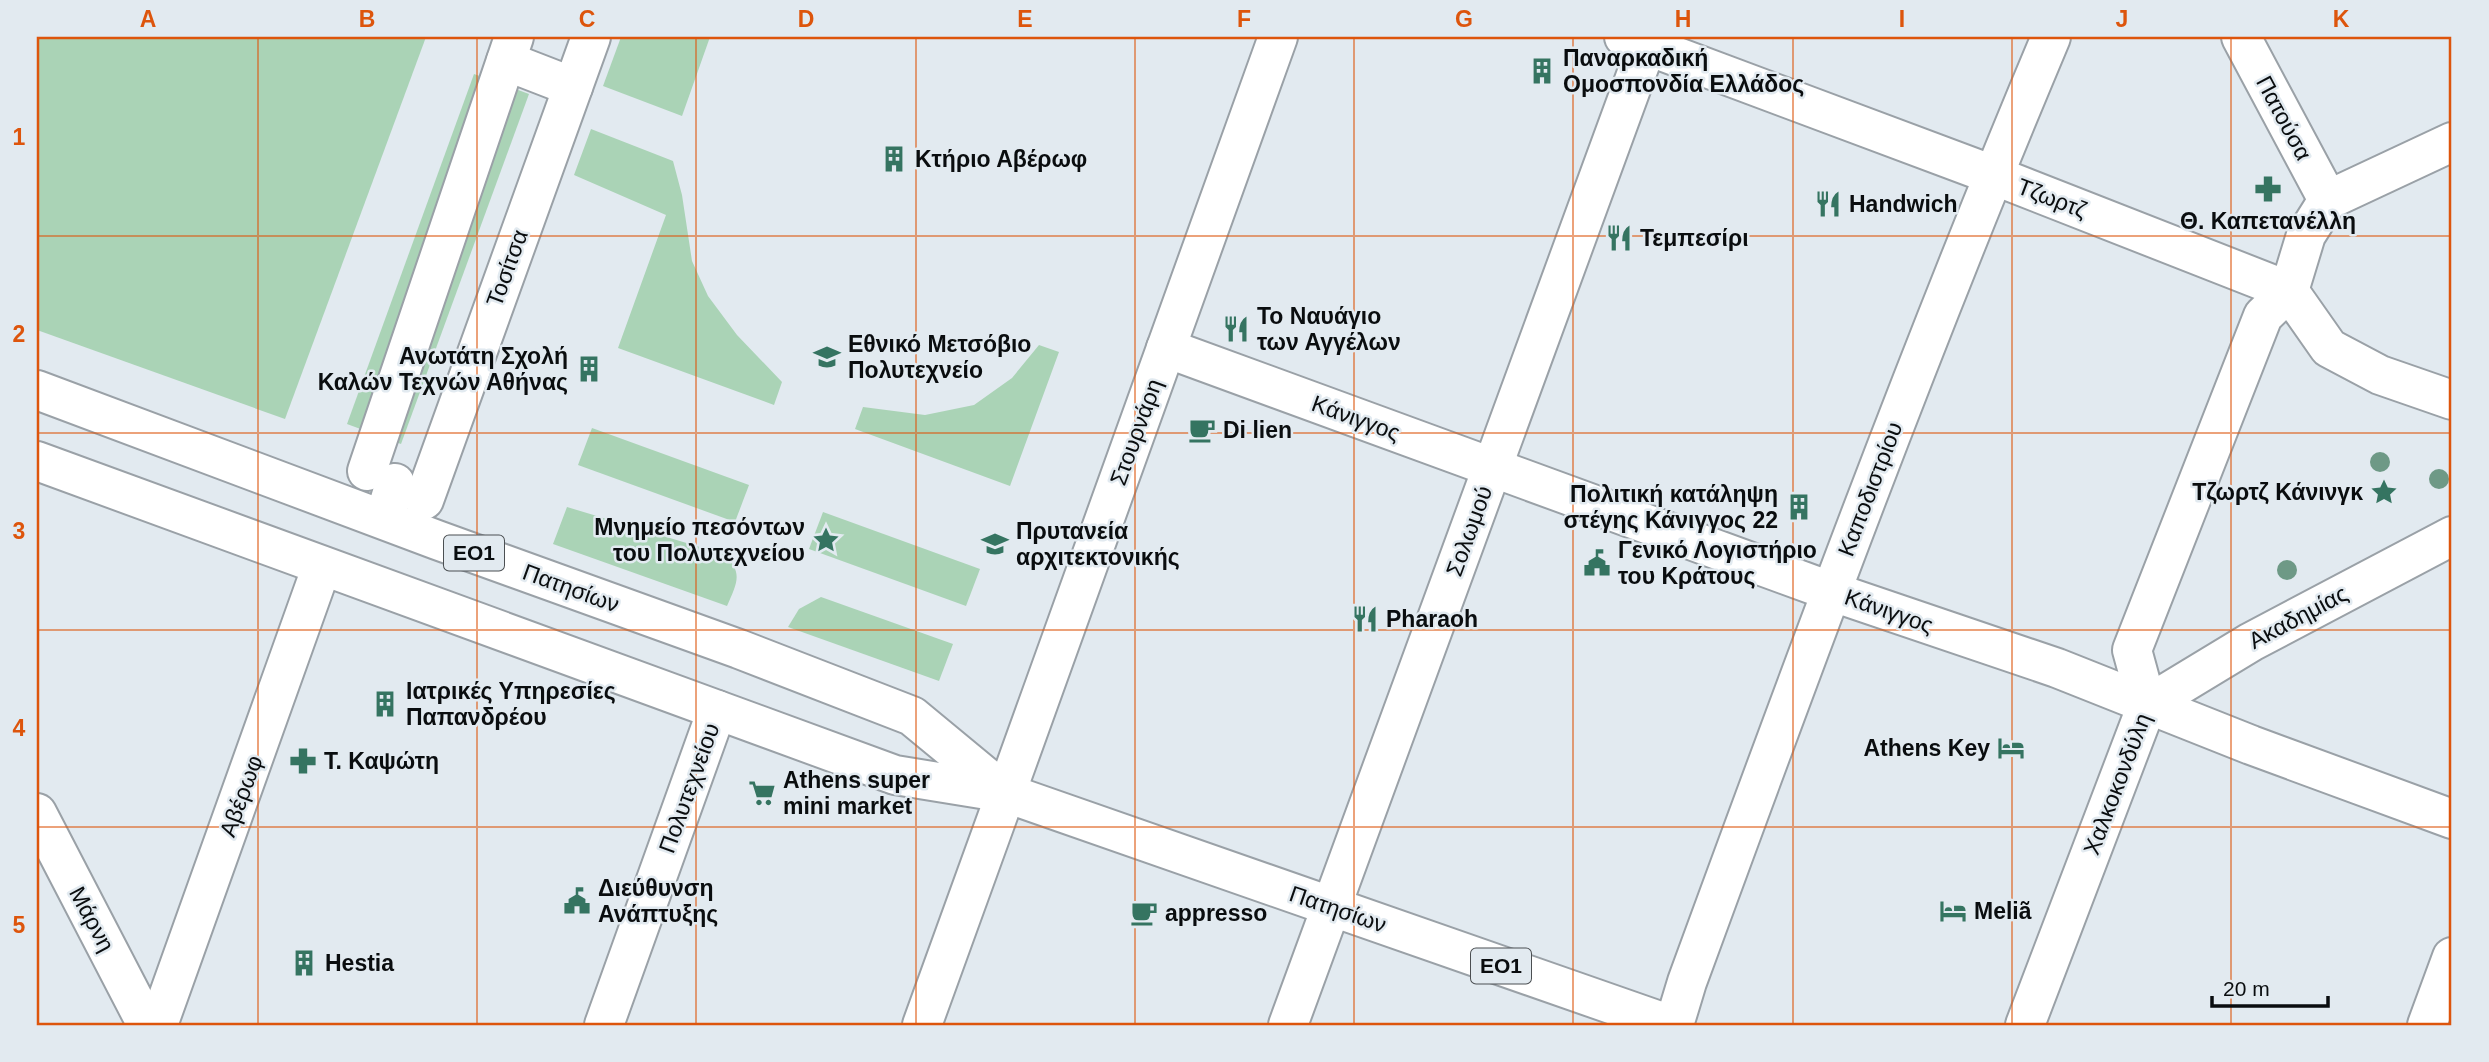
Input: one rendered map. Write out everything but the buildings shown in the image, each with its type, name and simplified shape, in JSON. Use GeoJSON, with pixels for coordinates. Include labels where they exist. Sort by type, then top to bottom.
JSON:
{"type":"FeatureCollection","features":[{"type":"Feature","properties":{"kind":"street","name":"Τοσίτσα"},"geometry":{"type":"LineString","coordinates":[[395,485],[573,87],[591,37]]}},
{"type":"Feature","properties":{"kind":"street","name":"Στουρνάρη"},"geometry":{"type":"LineString","coordinates":[[922,1025],[1278,37]]}},
{"type":"Feature","properties":{"kind":"street","name":"Καποδιστρίου"},"geometry":{"type":"LineString","coordinates":[[1672,1025],[1830,591],[1993,175],[2051,37]]}},
{"type":"Feature","properties":{"kind":"street","name":"Πατούσα"},"geometry":{"type":"LineString","coordinates":[[2241,37],[2328,200]]}},
{"type":"Feature","properties":{"kind":"street","name":"Τζωρτζ"},"geometry":{"type":"LineString","coordinates":[[1640,40],[2289,291]]}},
{"type":"Feature","properties":{"kind":"street","name":"Σολωμού"},"geometry":{"type":"LineString","coordinates":[[1288,1025],[1492,467],[1640,40]]}},
{"type":"Feature","properties":{"kind":"street","name":"Τοσίτσα"},"geometry":{"type":"LineString","coordinates":[[384,519],[510,49]]}},
{"type":"Feature","properties":{"kind":"street"},"geometry":{"type":"LineString","coordinates":[[510,49],[573,87]]}},
{"type":"Feature","properties":{"kind":"street"},"geometry":{"type":"LineString","coordinates":[[2328,200],[2452,142]]}},
{"type":"Feature","properties":{"kind":"street","name":"Χαλκοκονδύλη"},"geometry":{"type":"LineString","coordinates":[[2025,1025],[2147,705],[2132,650],[2263,316],[2289,291],[2306,235],[2328,200]]}},
{"type":"Feature","properties":{"kind":"street"},"geometry":{"type":"LineString","coordinates":[[2289,291],[2329,348],[2380,375],[2452,400]]}},
{"type":"Feature","properties":{"kind":"street","name":"Κάνιγγος"},"geometry":{"type":"LineString","coordinates":[[1166,348],[1830,591],[2057,668],[2147,705],[2452,819]]}},
{"type":"Feature","properties":{"kind":"street","name":"Πατησίων"},"geometry":{"type":"LineString","coordinates":[[37,390],[739,649],[912,716],[1006,793]]}},
{"type":"Feature","properties":{"kind":"street","name":"Πατησίων"},"geometry":{"type":"LineString","coordinates":[[37,461],[895,775],[1006,793],[1672,1025]]}},
{"type":"Feature","properties":{"kind":"street","name":"Ακαδημίας"},"geometry":{"type":"LineString","coordinates":[[2147,705],[2251,642],[2452,536]]}},
{"type":"Feature","properties":{"kind":"street","name":"Αβέρωφ"},"geometry":{"type":"LineString","coordinates":[[158,1025],[322,566]]}},
{"type":"Feature","properties":{"kind":"street","name":"Πολυτεχνείου"},"geometry":{"type":"LineString","coordinates":[[604,1025],[717,710]]}},
{"type":"Feature","properties":{"kind":"street","name":"Μάρνη"},"geometry":{"type":"LineString","coordinates":[[37,813],[147,1025]]}},
{"type":"Feature","properties":{"kind":"street"},"geometry":{"type":"LineString","coordinates":[[2427,1025],[2452,957]]}},
{"type":"Feature","properties":{"kind":"green space"},"geometry":{"type":"Polygon","coordinates":[[[37,37],[426,37],[285,419],[37,330],[37,37]]]}},
{"type":"Feature","properties":{"kind":"green space"},"geometry":{"type":"Polygon","coordinates":[[[621,37],[710,37],[682,116],[603,86],[621,37]]]}},
{"type":"Feature","properties":{"kind":"green space"},"geometry":{"type":"Polygon","coordinates":[[[474,74],[529,94],[401,444],[347,424],[474,74]]]}},
{"type":"Feature","properties":{"kind":"green space"},"geometry":{"type":"Polygon","coordinates":[[[591,129],[673,161],[682,195],[692,261],[708,296],[737,335],[782,382],[774,405],[618,348],[666,215],[574,175],[591,129]]]}},
{"type":"Feature","properties":{"kind":"green space"},"geometry":{"type":"Polygon","coordinates":[[[1039,345],[1059,352],[1010,486],[855,429],[863,407],[925,415],[974,405],[1012,378],[1039,345]]]}},
{"type":"Feature","properties":{"kind":"green space"},"geometry":{"type":"Polygon","coordinates":[[[592,428],[749,485],[735,522],[578,465],[592,428]]]}},
{"type":"Feature","properties":{"kind":"green space"},"geometry":{"type":"Polygon","coordinates":[[[567,507],[723,554],[734,566],[737,578],[727,606],[553,544],[567,507]]]}},
{"type":"Feature","properties":{"kind":"green space"},"geometry":{"type":"Polygon","coordinates":[[[823,512],[980,569],[966,606],[809,549],[823,512]]]}},
{"type":"Feature","properties":{"kind":"green space"},"geometry":{"type":"Polygon","coordinates":[[[821,597],[953,644],[939,681],[788,627],[799,609],[821,597]]]}},
{"type":"Feature","properties":{"kind":"place","name":"Παναρκαδική Ομοσπονδία Ελλάδος"},"geometry":{"type":"Point","coordinates":[1542,71]}},
{"type":"Feature","properties":{"kind":"place","name":"Κτήριο Αβέρωφ"},"geometry":{"type":"Point","coordinates":[894,159]}},
{"type":"Feature","properties":{"kind":"place","name":"Θ. Καπετανέλλη"},"geometry":{"type":"Point","coordinates":[2268,189]}},
{"type":"Feature","properties":{"kind":"place","name":"Handwich"},"geometry":{"type":"Point","coordinates":[1828,204]}},
{"type":"Feature","properties":{"kind":"place","name":"Τεμπεσίρι"},"geometry":{"type":"Point","coordinates":[1619,238]}},
{"type":"Feature","properties":{"kind":"place","name":"Το Ναυάγιο των Αγγέλων"},"geometry":{"type":"Point","coordinates":[1236,329]}},
{"type":"Feature","properties":{"kind":"place","name":"Εθνικό Μετσόβιο Πολυτεχνείο"},"geometry":{"type":"Point","coordinates":[827,357]}},
{"type":"Feature","properties":{"kind":"place","name":"Ανωτάτη Σχολή Καλών Τεχνών Αθήνας"},"geometry":{"type":"Point","coordinates":[589,369]}},
{"type":"Feature","properties":{"kind":"place","name":"Di lien"},"geometry":{"type":"Point","coordinates":[1202,430]}},
{"type":"Feature","properties":{"kind":"place","name":"Τζωρτζ Κάνινγκ"},"geometry":{"type":"Point","coordinates":[2384,492]}},
{"type":"Feature","properties":{"kind":"place","name":"Πολιτική κατάληψη στέγης Κάνιγγος 22"},"geometry":{"type":"Point","coordinates":[1799,507]}},
{"type":"Feature","properties":{"kind":"place","name":"Μνημείο πεσόντων του Πολυτεχνείου"},"geometry":{"type":"Point","coordinates":[826,540]}},
{"type":"Feature","properties":{"kind":"place","name":"Πρυτανεία αρχιτεκτονικής"},"geometry":{"type":"Point","coordinates":[995,544]}},
{"type":"Feature","properties":{"kind":"place","name":"Γενικό Λογιστήριο του Κράτους"},"geometry":{"type":"Point","coordinates":[1597,563]}},
{"type":"Feature","properties":{"kind":"place","name":"Pharaoh"},"geometry":{"type":"Point","coordinates":[1365,619]}},
{"type":"Feature","properties":{"kind":"place","name":"Ιατρικές Υπηρεσίες Παπανδρέου"},"geometry":{"type":"Point","coordinates":[385,704]}},
{"type":"Feature","properties":{"kind":"place","name":"Athens Key"},"geometry":{"type":"Point","coordinates":[2011,748]}},
{"type":"Feature","properties":{"kind":"place","name":"Τ. Καψώτη"},"geometry":{"type":"Point","coordinates":[303,761]}},
{"type":"Feature","properties":{"kind":"place","name":"Athens super mini market"},"geometry":{"type":"Point","coordinates":[762,793]}},
{"type":"Feature","properties":{"kind":"place","name":"Διεύθυνση Ανάπτυξης"},"geometry":{"type":"Point","coordinates":[577,901]}},
{"type":"Feature","properties":{"kind":"place","name":"Meliã"},"geometry":{"type":"Point","coordinates":[1953,911]}},
{"type":"Feature","properties":{"kind":"place","name":"appresso"},"geometry":{"type":"Point","coordinates":[1144,913]}},
{"type":"Feature","properties":{"kind":"place","name":"Hestia"},"geometry":{"type":"Point","coordinates":[304,963]}}]}
